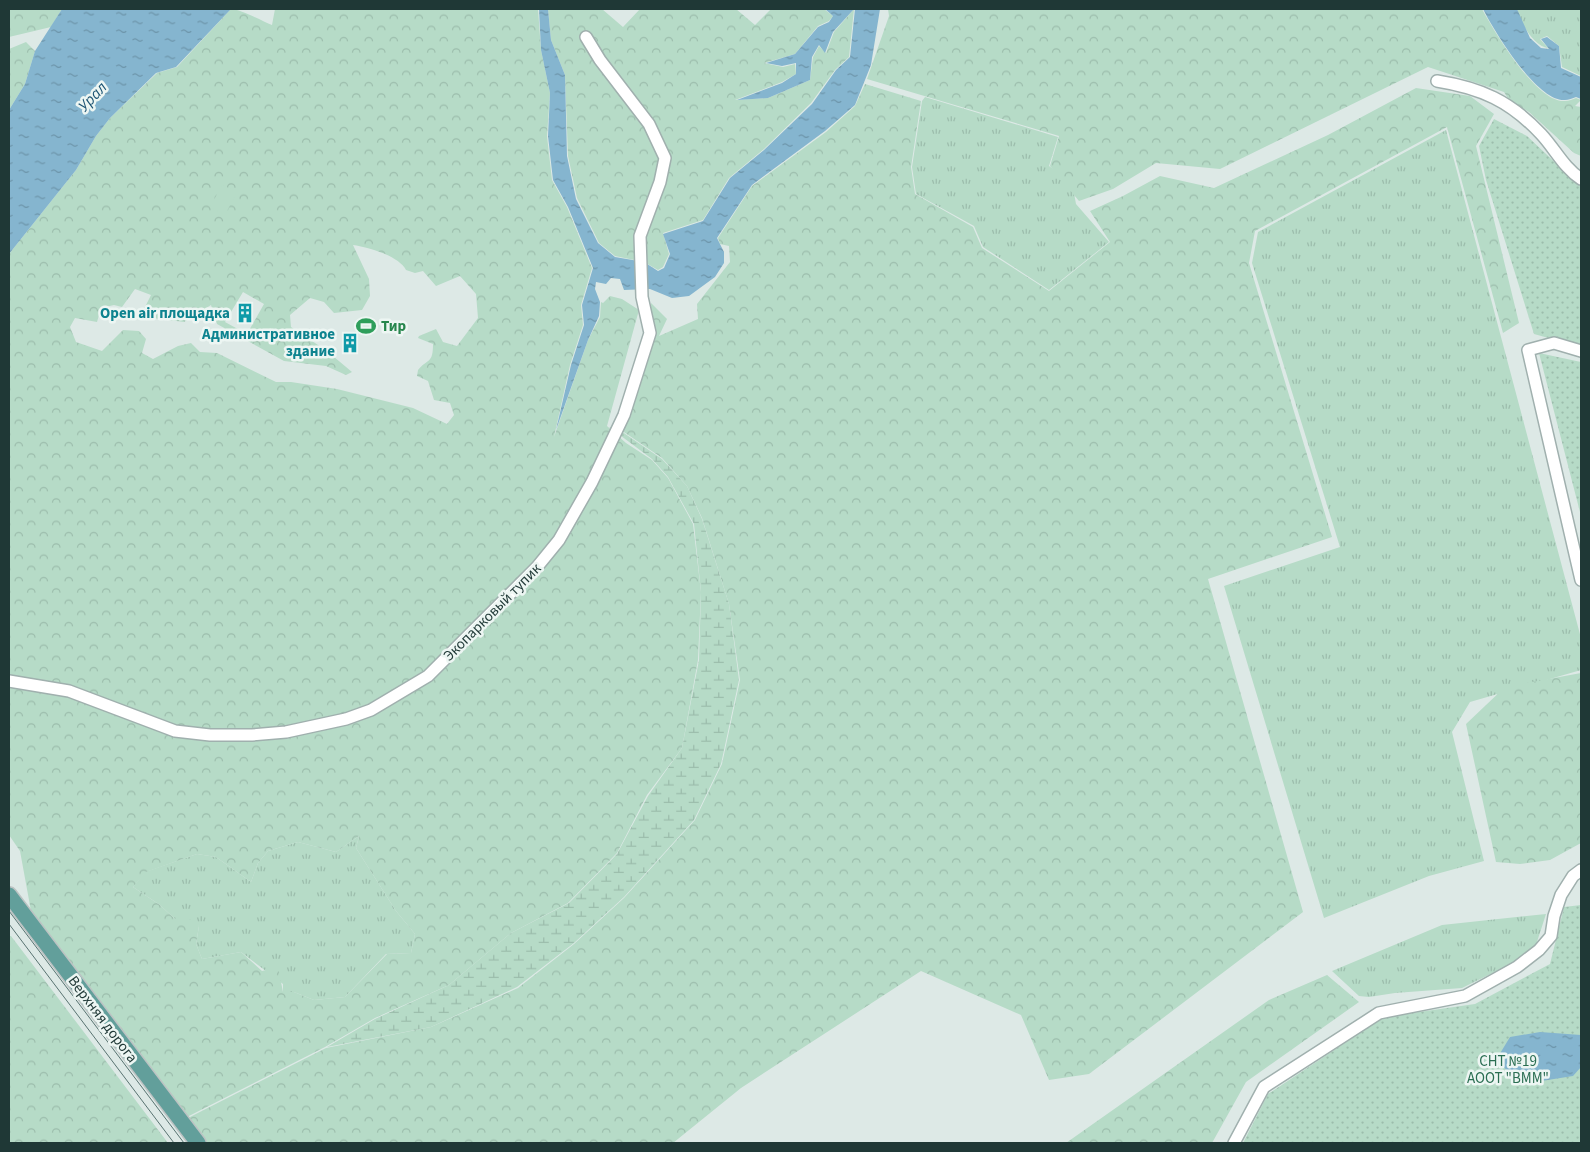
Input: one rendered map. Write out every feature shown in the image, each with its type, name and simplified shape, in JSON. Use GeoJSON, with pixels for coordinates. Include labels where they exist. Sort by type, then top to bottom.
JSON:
{"type":"FeatureCollection","features":[{"type":"Feature","properties":{"kind":"main road","name":"Верхняя дорога"},"geometry":{"type":"LineString","coordinates":[[9,895],[198,1143]]}},
{"type":"Feature","properties":{"kind":"street","name":"Экопарковый тупик"},"geometry":{"type":"LineString","coordinates":[[9,680],[68,691],[175,731],[210,735],[252,735],[286,732],[346,719],[371,710],[394,697],[428,676],[513,594],[559,540],[592,482],[624,415],[650,333],[642,297],[639,255],[640,236],[660,182],[665,158],[649,124],[586,37]]}},
{"type":"Feature","properties":{"kind":"street"},"geometry":{"type":"LineString","coordinates":[[1438,81],[1469,86],[1498,99],[1540,133],[1572,173],[1581,179]]}},
{"type":"Feature","properties":{"kind":"street"},"geometry":{"type":"LineString","coordinates":[[1581,351],[1554,343],[1528,350],[1581,580]]}},
{"type":"Feature","properties":{"kind":"street"},"geometry":{"type":"LineString","coordinates":[[1234,1143],[1264,1087],[1379,1013],[1465,996],[1518,967],[1539,950],[1551,936],[1554,916],[1561,895],[1573,876],[1581,870]]}},
{"type":"Feature","properties":{"kind":"green space"},"geometry":{"type":"Polygon","coordinates":[[[9,9],[62,9],[51,27],[9,37],[9,9]]]}},
{"type":"Feature","properties":{"kind":"green space"},"geometry":{"type":"Polygon","coordinates":[[[231,9],[272,25],[275,9],[538,9],[541,50],[550,93],[547,136],[552,180],[567,207],[592,268],[581,305],[583,325],[570,365],[554,437],[588,340],[600,317],[601,302],[603,303],[610,296],[622,299],[639,310],[607,426],[626,443],[652,460],[668,478],[693,524],[701,592],[698,660],[682,748],[647,795],[617,853],[568,903],[511,933],[449,985],[375,1018],[325,1047],[187,1117],[31,911],[20,851],[9,835],[9,254],[76,170],[96,136],[110,118],[157,73],[177,67],[231,9]],[[353,245],[369,279],[370,296],[362,310],[334,313],[324,302],[310,298],[290,315],[291,327],[327,351],[352,372],[346,375],[326,366],[284,361],[217,324],[211,305],[184,322],[147,317],[144,309],[151,295],[135,289],[122,307],[114,305],[101,308],[97,322],[75,318],[70,327],[76,342],[102,351],[123,330],[139,331],[146,339],[142,353],[153,359],[178,346],[191,343],[200,352],[217,353],[276,382],[291,382],[337,389],[413,408],[447,424],[454,415],[450,403],[434,400],[428,381],[417,376],[418,370],[431,358],[433,350],[433,344],[418,338],[436,329],[443,342],[457,346],[478,318],[476,294],[460,276],[436,286],[423,271],[415,273],[406,270],[397,260],[390,256],[353,245]],[[243,292],[225,322],[247,334],[264,304],[243,292]],[[359,836],[336,852],[298,842],[268,851],[258,863],[251,882],[216,857],[197,854],[146,872],[133,887],[160,905],[175,919],[194,919],[199,926],[196,944],[202,959],[241,952],[262,971],[278,967],[283,992],[294,992],[314,1000],[345,997],[387,954],[411,953],[415,934],[396,911],[356,848],[359,836]]]}},
{"type":"Feature","properties":{"kind":"green space"},"geometry":{"type":"Polygon","coordinates":[[[548,9],[602,9],[623,27],[640,9],[736,9],[755,25],[771,9],[824,9],[833,16],[829,21],[818,26],[795,54],[764,63],[783,67],[795,64],[796,74],[782,82],[735,100],[768,98],[810,80],[813,57],[819,46],[826,53],[834,32],[854,9],[849,57],[835,70],[811,103],[764,149],[729,178],[703,220],[663,233],[669,254],[663,267],[658,270],[644,262],[615,256],[599,243],[577,198],[568,156],[565,75],[551,40],[548,9]]]}},
{"type":"Feature","properties":{"kind":"green space"},"geometry":{"type":"Polygon","coordinates":[[[888,9],[1482,9],[1506,49],[1542,91],[1554,99],[1565,101],[1576,98],[1581,100],[1575,106],[1581,107],[1581,156],[1574,153],[1529,112],[1509,100],[1504,92],[1428,67],[1220,169],[1156,163],[1113,189],[1079,201],[1050,166],[1059,136],[867,79],[889,16],[888,9]]]}},
{"type":"Feature","properties":{"kind":"green space"},"geometry":{"type":"Polygon","coordinates":[[[1517,9],[1581,9],[1581,76],[1562,67],[1559,46],[1547,36],[1540,39],[1548,48],[1543,47],[1533,39],[1524,27],[1517,9]]]}},
{"type":"Feature","properties":{"kind":"green space"},"geometry":{"type":"Polygon","coordinates":[[[26,42],[35,51],[25,84],[9,110],[9,49],[26,42]]]}},
{"type":"Feature","properties":{"kind":"green space"},"geometry":{"type":"Polygon","coordinates":[[[865,84],[921,101],[911,167],[915,194],[973,227],[982,248],[1049,291],[1110,242],[1090,211],[1160,176],[1214,188],[1328,135],[1416,88],[1470,96],[1494,114],[1476,146],[1519,323],[1503,333],[1447,127],[1255,231],[1249,263],[1332,537],[1208,579],[1303,912],[1089,1074],[1049,1080],[1021,1015],[921,971],[741,1088],[673,1143],[207,1143],[188,1118],[326,1048],[431,1027],[518,988],[574,944],[624,898],[695,820],[722,764],[740,680],[729,604],[702,518],[687,486],[662,458],[618,428],[649,318],[651,303],[667,319],[659,336],[698,319],[697,304],[730,262],[729,246],[720,244],[718,238],[752,186],[826,132],[855,106],[865,84]]]}},
{"type":"Feature","properties":{"kind":"green space"},"geometry":{"type":"Polygon","coordinates":[[[925,97],[1058,137],[1049,166],[1072,182],[1076,204],[1109,242],[1049,290],[983,247],[974,226],[916,194],[912,167],[922,101],[925,97]]]}},
{"type":"Feature","properties":{"kind":"green space"},"geometry":{"type":"Polygon","coordinates":[[[1494,119],[1527,136],[1581,187],[1581,347],[1534,334],[1486,180],[1479,146],[1494,119]]]}},
{"type":"Feature","properties":{"kind":"green space"},"geometry":{"type":"Polygon","coordinates":[[[1446,130],[1581,638],[1581,670],[1470,702],[1452,732],[1484,861],[1429,876],[1324,918],[1224,586],[1340,547],[1252,263],[1258,232],[1446,130]]]}},
{"type":"Feature","properties":{"kind":"green space"},"geometry":{"type":"Polygon","coordinates":[[[222,185],[237,192],[225,215],[210,207],[222,185]]]}},
{"type":"Feature","properties":{"kind":"green space"},"geometry":{"type":"Polygon","coordinates":[[[1539,353],[1581,362],[1581,516],[1539,353]]]}},
{"type":"Feature","properties":{"kind":"green space"},"geometry":{"type":"Polygon","coordinates":[[[609,427],[618,429],[662,459],[687,486],[702,519],[729,604],[739,680],[721,764],[694,820],[624,897],[574,943],[517,987],[431,1027],[327,1047],[375,1019],[449,985],[511,933],[569,903],[617,854],[648,796],[682,748],[699,660],[701,592],[694,524],[668,477],[652,459],[609,427]]]}},
{"type":"Feature","properties":{"kind":"green space"},"geometry":{"type":"Polygon","coordinates":[[[1581,673],[1581,843],[1550,860],[1520,864],[1496,862],[1466,724],[1505,687],[1581,673]]]}},
{"type":"Feature","properties":{"kind":"green space"},"geometry":{"type":"Polygon","coordinates":[[[359,836],[356,848],[396,911],[415,934],[411,953],[386,954],[345,997],[314,1000],[294,992],[283,992],[283,984],[241,952],[202,959],[196,944],[199,926],[175,919],[160,905],[133,887],[145,872],[197,854],[216,857],[251,882],[258,863],[268,851],[298,842],[336,852],[359,836]]]}},
{"type":"Feature","properties":{"kind":"green space","name":"СНТ №19 АООТ \"ВММ\""},"geometry":{"type":"Polygon","coordinates":[[[1581,905],[1581,1143],[1243,1143],[1268,1094],[1384,1017],[1475,1004],[1550,964],[1564,907],[1581,905]]]}},
{"type":"Feature","properties":{"kind":"green space"},"geometry":{"type":"Polygon","coordinates":[[[1546,914],[1535,948],[1527,956],[1462,988],[1369,997],[1359,996],[1332,971],[1442,925],[1546,914]]]}},
{"type":"Feature","properties":{"kind":"green space"},"geometry":{"type":"Polygon","coordinates":[[[9,936],[11,936],[168,1143],[9,1143],[9,936]]]}},
{"type":"Feature","properties":{"kind":"green space"},"geometry":{"type":"Polygon","coordinates":[[[1327,975],[1359,1002],[1246,1082],[1212,1143],[1066,1143],[1269,1000],[1327,975]]]}},
{"type":"Feature","properties":{"kind":"water","name":"Урал"},"geometry":{"type":"Polygon","coordinates":[[[62,9],[231,9],[176,67],[156,73],[110,118],[96,136],[76,170],[9,254],[9,110],[25,84],[35,51],[62,9]]]}},
{"type":"Feature","properties":{"kind":"water"},"geometry":{"type":"Polygon","coordinates":[[[539,9],[548,9],[551,40],[565,75],[567,156],[576,199],[598,243],[615,257],[644,262],[658,271],[664,268],[670,254],[663,234],[703,221],[730,178],[764,150],[812,104],[836,70],[850,57],[855,9],[880,9],[871,65],[855,105],[825,131],[752,185],[717,238],[724,252],[724,263],[715,277],[689,296],[672,298],[650,289],[624,290],[620,279],[611,278],[606,284],[596,282],[595,289],[600,302],[599,316],[588,340],[556,430],[571,365],[584,325],[582,305],[593,268],[568,207],[553,180],[548,136],[550,93],[541,50],[539,9]]]}},
{"type":"Feature","properties":{"kind":"water"},"geometry":{"type":"Polygon","coordinates":[[[825,9],[854,9],[833,32],[825,53],[819,45],[812,57],[810,80],[768,98],[737,100],[782,83],[796,74],[796,63],[782,66],[766,63],[795,54],[818,27],[829,22],[833,16],[825,9]]]}},
{"type":"Feature","properties":{"kind":"water"},"geometry":{"type":"Polygon","coordinates":[[[1483,9],[1517,9],[1530,38],[1541,48],[1549,49],[1541,39],[1547,37],[1559,46],[1561,68],[1581,77],[1581,99],[1576,97],[1565,100],[1554,98],[1542,90],[1506,48],[1483,9]]]}},
{"type":"Feature","properties":{"kind":"water"},"geometry":{"type":"Polygon","coordinates":[[[1540,1032],[1581,1035],[1581,1067],[1573,1076],[1535,1082],[1512,1075],[1496,1060],[1510,1037],[1540,1032]]]}},
{"type":"Feature","properties":{"kind":"tram line"},"geometry":{"type":"LineString","coordinates":[[9,911],[184,1143]]}},
{"type":"Feature","properties":{"kind":"tram line"},"geometry":{"type":"LineString","coordinates":[[9,924],[174,1143]]}},
{"type":"Feature","properties":{"kind":"place","name":"Open air площадка"},"geometry":{"type":"Point","coordinates":[245,313]}},
{"type":"Feature","properties":{"kind":"place","name":"Тир"},"geometry":{"type":"Point","coordinates":[366,326]}},
{"type":"Feature","properties":{"kind":"place","name":"Административное здание"},"geometry":{"type":"Point","coordinates":[350,343]}}]}
